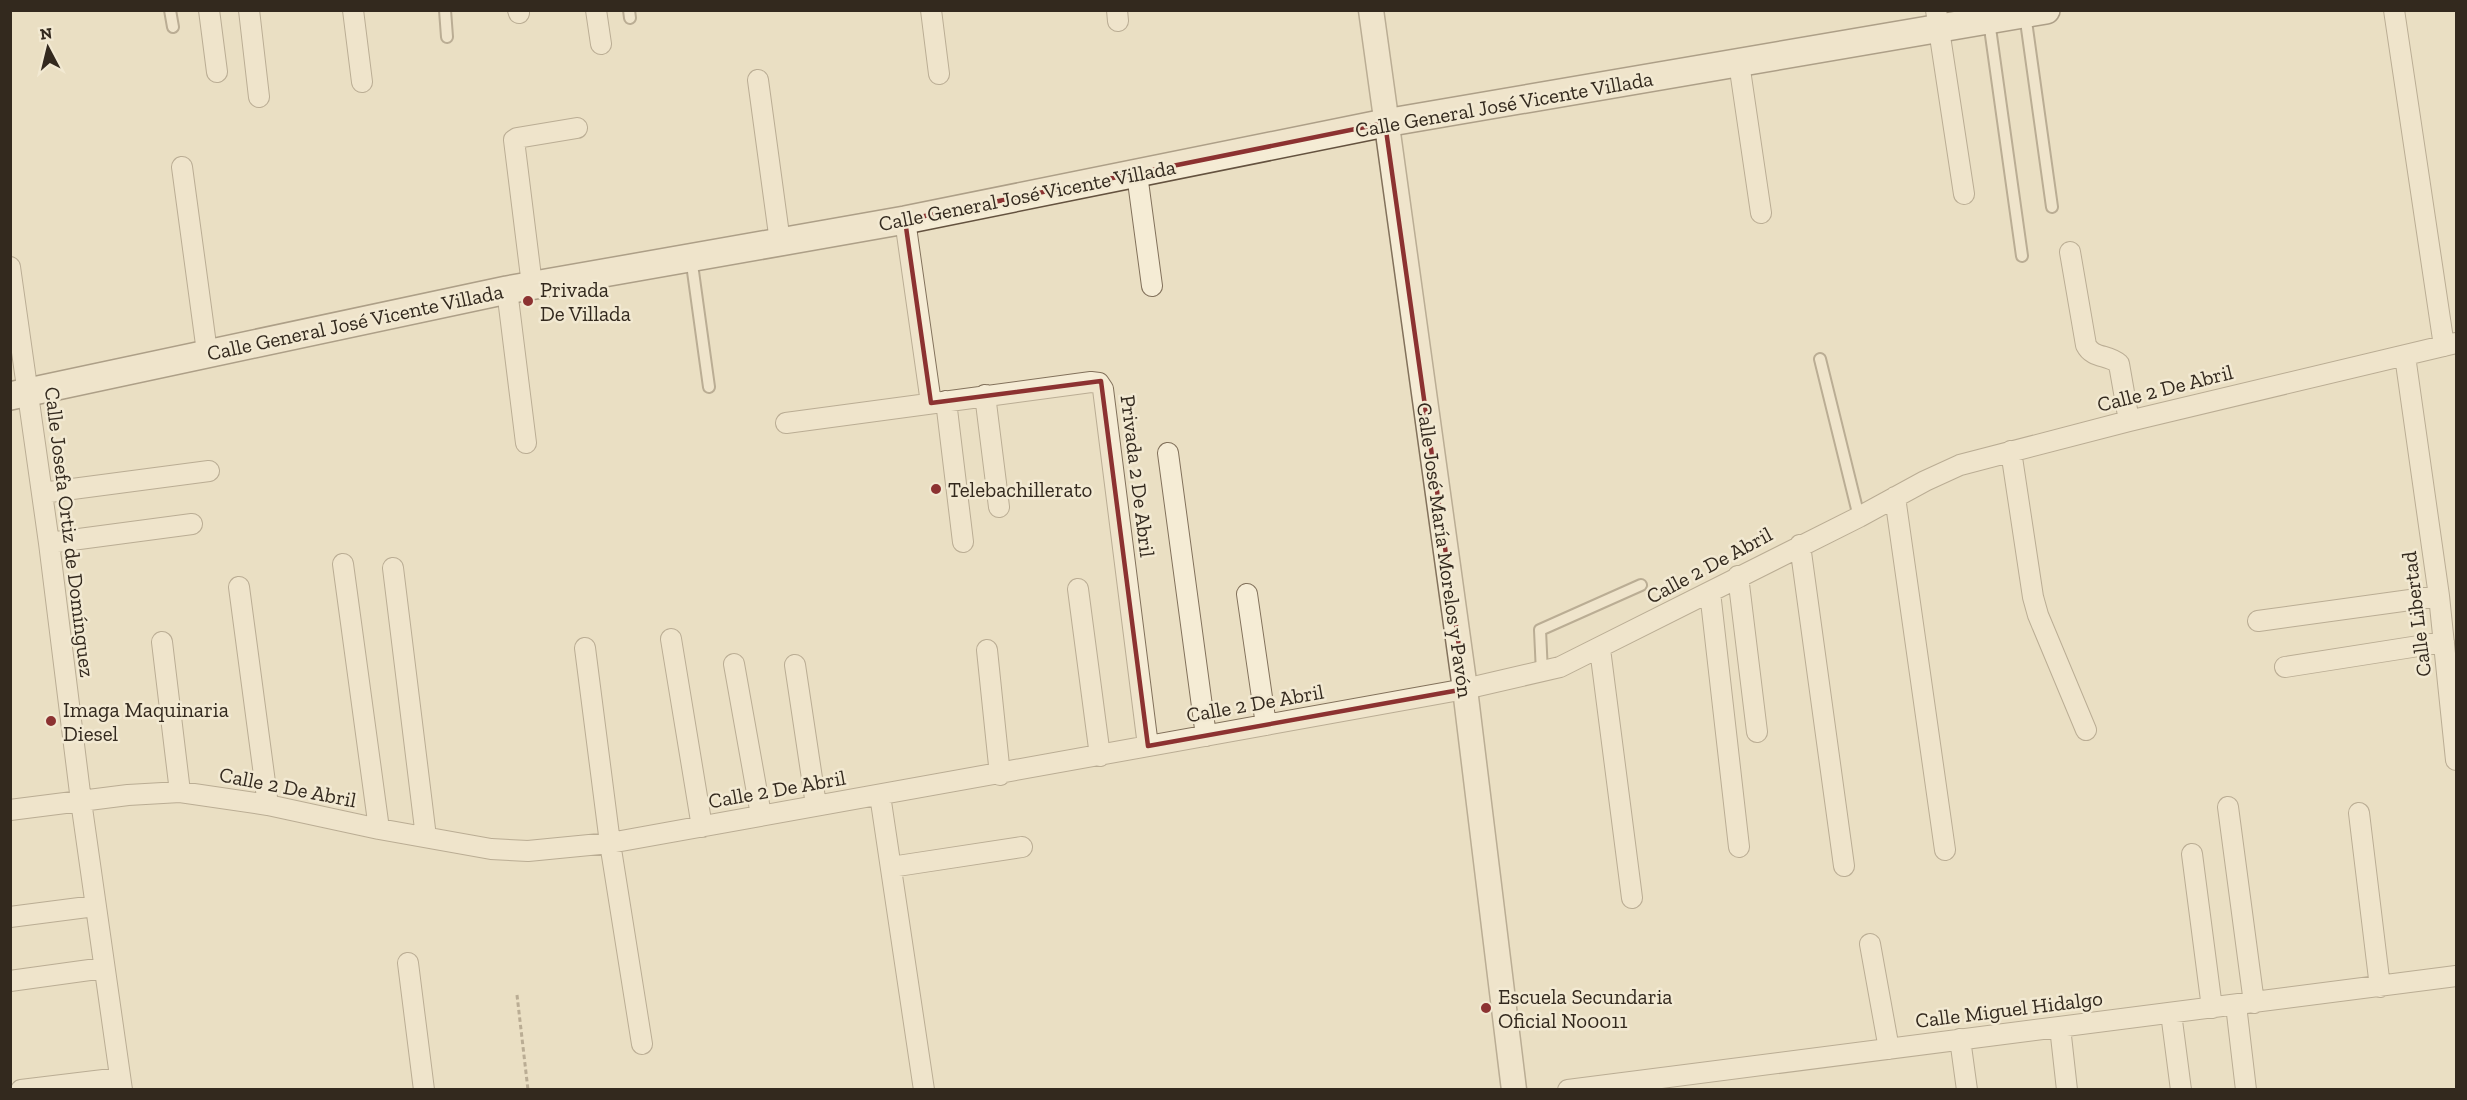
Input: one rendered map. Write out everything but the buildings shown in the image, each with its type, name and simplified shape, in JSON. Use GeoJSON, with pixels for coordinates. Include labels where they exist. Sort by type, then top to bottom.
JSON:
{"type":"FeatureCollection","features":[{"type":"Feature","properties":{"kind":"main road","name":"Calle General José Vicente Villada"},"geometry":{"type":"LineString","coordinates":[[19,394],[207,352],[520,288],[905,220],[1385,123],[1740,63],[1937,20],[1989,21],[2035,12]]}},
{"type":"Feature","properties":{"kind":"street"},"geometry":{"type":"LineString","coordinates":[[209,10],[217,72]]}},
{"type":"Feature","properties":{"kind":"street"},"geometry":{"type":"LineString","coordinates":[[249,10],[259,97]]}},
{"type":"Feature","properties":{"kind":"street"},"geometry":{"type":"LineString","coordinates":[[353,10],[362,82]]}},
{"type":"Feature","properties":{"kind":"street"},"geometry":{"type":"LineString","coordinates":[[596,10],[601,44]]}},
{"type":"Feature","properties":{"kind":"street"},"geometry":{"type":"LineString","coordinates":[[932,10],[939,74]]}},
{"type":"Feature","properties":{"kind":"street","name":"Calle José María Morelos y Pavón"},"geometry":{"type":"LineString","coordinates":[[1371,10],[1465,689],[1514,1089]]}},
{"type":"Feature","properties":{"kind":"street"},"geometry":{"type":"LineString","coordinates":[[2394,10],[2450,344]]}},
{"type":"Feature","properties":{"kind":"street"},"geometry":{"type":"LineString","coordinates":[[1937,20],[1964,194]]}},
{"type":"Feature","properties":{"kind":"street"},"geometry":{"type":"LineString","coordinates":[[1740,63],[1761,213]]}},
{"type":"Feature","properties":{"kind":"street"},"geometry":{"type":"LineString","coordinates":[[758,80],[780,242]]}},
{"type":"Feature","properties":{"kind":"street"},"geometry":{"type":"LineString","coordinates":[[526,443],[514,140],[577,128]]}},
{"type":"Feature","properties":{"kind":"street"},"geometry":{"type":"LineString","coordinates":[[182,167],[207,352]]}},
{"type":"Feature","properties":{"kind":"street"},"geometry":{"type":"LineString","coordinates":[[1137,174],[1152,286]]}},
{"type":"Feature","properties":{"kind":"street"},"geometry":{"type":"LineString","coordinates":[[905,220],[963,542]]}},
{"type":"Feature","properties":{"kind":"street"},"geometry":{"type":"LineString","coordinates":[[2070,252],[2086,345],[2093,354],[2114,359],[2118,364],[2129,421]]}},
{"type":"Feature","properties":{"kind":"street","name":"Calle Josefa Ortiz de Domínguez"},"geometry":{"type":"LineString","coordinates":[[10,267],[19,394],[42,493],[95,906],[121,1083]]}},
{"type":"Feature","properties":{"kind":"street","name":"Calle 2 De Abril"},"geometry":{"type":"LineString","coordinates":[[10,810],[128,795],[180,792],[268,806],[491,849],[528,851],[610,843],[816,805],[1000,775],[1465,689],[1560,668],[1960,465],[2129,421],[2450,344]]}},
{"type":"Feature","properties":{"kind":"street","name":"Calle Libertad"},"geometry":{"type":"LineString","coordinates":[[2405,356],[2439,596],[2457,760]]}},
{"type":"Feature","properties":{"kind":"street","name":"Privada 2 De Abril"},"geometry":{"type":"LineString","coordinates":[[786,423],[1091,382],[1102,386],[1148,746]]}},
{"type":"Feature","properties":{"kind":"street"},"geometry":{"type":"LineString","coordinates":[[985,395],[999,507]]}},
{"type":"Feature","properties":{"kind":"street"},"geometry":{"type":"LineString","coordinates":[[2011,451],[2033,597],[2038,615],[2086,730]]}},
{"type":"Feature","properties":{"kind":"street"},"geometry":{"type":"LineString","coordinates":[[1168,453],[1206,736]]}},
{"type":"Feature","properties":{"kind":"street"},"geometry":{"type":"LineString","coordinates":[[42,493],[209,471]]}},
{"type":"Feature","properties":{"kind":"street"},"geometry":{"type":"LineString","coordinates":[[1895,497],[1945,850]]}},
{"type":"Feature","properties":{"kind":"street"},"geometry":{"type":"LineString","coordinates":[[49,543],[192,524]]}},
{"type":"Feature","properties":{"kind":"street"},"geometry":{"type":"LineString","coordinates":[[1800,545],[1844,866]]}},
{"type":"Feature","properties":{"kind":"street"},"geometry":{"type":"LineString","coordinates":[[343,564],[379,829]]}},
{"type":"Feature","properties":{"kind":"street"},"geometry":{"type":"LineString","coordinates":[[393,568],[426,837]]}},
{"type":"Feature","properties":{"kind":"street"},"geometry":{"type":"LineString","coordinates":[[1738,576],[1757,732]]}},
{"type":"Feature","properties":{"kind":"street"},"geometry":{"type":"LineString","coordinates":[[238,586],[268,806]]}},
{"type":"Feature","properties":{"kind":"street"},"geometry":{"type":"LineString","coordinates":[[1077,589],[1100,756]]}},
{"type":"Feature","properties":{"kind":"street"},"geometry":{"type":"LineString","coordinates":[[1710,592],[1739,847]]}},
{"type":"Feature","properties":{"kind":"street"},"geometry":{"type":"LineString","coordinates":[[1247,594],[1266,725]]}},
{"type":"Feature","properties":{"kind":"street"},"geometry":{"type":"LineString","coordinates":[[2258,621],[2439,596]]}},
{"type":"Feature","properties":{"kind":"street"},"geometry":{"type":"LineString","coordinates":[[671,639],[702,827]]}},
{"type":"Feature","properties":{"kind":"street"},"geometry":{"type":"LineString","coordinates":[[162,642],[180,792]]}},
{"type":"Feature","properties":{"kind":"street"},"geometry":{"type":"LineString","coordinates":[[2285,667],[2444,642]]}},
{"type":"Feature","properties":{"kind":"street"},"geometry":{"type":"LineString","coordinates":[[585,648],[610,843],[642,1044]]}},
{"type":"Feature","properties":{"kind":"street"},"geometry":{"type":"LineString","coordinates":[[1600,649],[1632,898]]}},
{"type":"Feature","properties":{"kind":"street"},"geometry":{"type":"LineString","coordinates":[[987,650],[1000,775]]}},
{"type":"Feature","properties":{"kind":"street"},"geometry":{"type":"LineString","coordinates":[[734,664],[761,815]]}},
{"type":"Feature","properties":{"kind":"street"},"geometry":{"type":"LineString","coordinates":[[795,665],[816,805]]}},
{"type":"Feature","properties":{"kind":"street"},"geometry":{"type":"LineString","coordinates":[[880,795],[924,1089]]}},
{"type":"Feature","properties":{"kind":"street"},"geometry":{"type":"LineString","coordinates":[[2228,807],[2245,1004],[2246,1089]]}},
{"type":"Feature","properties":{"kind":"street"},"geometry":{"type":"LineString","coordinates":[[2359,813],[2380,987]]}},
{"type":"Feature","properties":{"kind":"street"},"geometry":{"type":"LineString","coordinates":[[891,867],[1022,847]]}},
{"type":"Feature","properties":{"kind":"street"},"geometry":{"type":"LineString","coordinates":[[2192,854],[2212,1008]]}},
{"type":"Feature","properties":{"kind":"street"},"geometry":{"type":"LineString","coordinates":[[10,917],[95,906]]}},
{"type":"Feature","properties":{"kind":"street"},"geometry":{"type":"LineString","coordinates":[[1870,944],[1889,1048]]}},
{"type":"Feature","properties":{"kind":"street"},"geometry":{"type":"LineString","coordinates":[[408,963],[424,1089]]}},
{"type":"Feature","properties":{"kind":"street"},"geometry":{"type":"LineString","coordinates":[[10,981],[104,968]]}},
{"type":"Feature","properties":{"kind":"street","name":"Calle Miguel Hidalgo"},"geometry":{"type":"LineString","coordinates":[[1568,1089],[2457,976]]}},
{"type":"Feature","properties":{"kind":"street"},"geometry":{"type":"LineString","coordinates":[[2171,1013],[2181,1089]]}},
{"type":"Feature","properties":{"kind":"street"},"geometry":{"type":"LineString","coordinates":[[2060,1027],[2067,1089]]}},
{"type":"Feature","properties":{"kind":"street"},"geometry":{"type":"LineString","coordinates":[[1960,1040],[1967,1089]]}},
{"type":"Feature","properties":{"kind":"street"},"geometry":{"type":"LineString","coordinates":[[21,1089],[121,1083]]}},
{"type":"Feature","properties":{"kind":"lane"},"geometry":{"type":"LineString","coordinates":[[170,10],[172,27]]}},
{"type":"Feature","properties":{"kind":"lane"},"geometry":{"type":"LineString","coordinates":[[445,10],[447,37]]}},
{"type":"Feature","properties":{"kind":"lane"},"geometry":{"type":"LineString","coordinates":[[2035,12],[2052,207]]}},
{"type":"Feature","properties":{"kind":"lane"},"geometry":{"type":"LineString","coordinates":[[1989,21],[2022,256]]}},
{"type":"Feature","properties":{"kind":"lane"},"geometry":{"type":"LineString","coordinates":[[691,257],[709,387]]}},
{"type":"Feature","properties":{"kind":"lane"},"geometry":{"type":"LineString","coordinates":[[1820,359],[1859,517]]}},
{"type":"Feature","properties":{"kind":"lane"},"geometry":{"type":"LineString","coordinates":[[1542,673],[1539,633],[1542,627],[1641,585]]}},
{"type":"Feature","properties":{"kind":"path"},"geometry":{"type":"LineString","coordinates":[[517,995],[528,1089]]}},
{"type":"Feature","properties":{"kind":"highlighted area"},"geometry":{"type":"Polygon","coordinates":[[[1385,123],[1465,689],[1148,746],[1101,381],[931,403],[905,220],[1385,123]]]}},
{"type":"Feature","properties":{"kind":"place","name":"Privada De Villada"},"geometry":{"type":"Point","coordinates":[528,301]}},
{"type":"Feature","properties":{"kind":"place","name":"Telebachillerato"},"geometry":{"type":"Point","coordinates":[936,489]}},
{"type":"Feature","properties":{"kind":"place","name":"Imaga Maquinaria Diesel"},"geometry":{"type":"Point","coordinates":[51,721]}},
{"type":"Feature","properties":{"kind":"place","name":"Escuela Secundaria Oficial No0011"},"geometry":{"type":"Point","coordinates":[1486,1008]}}]}
